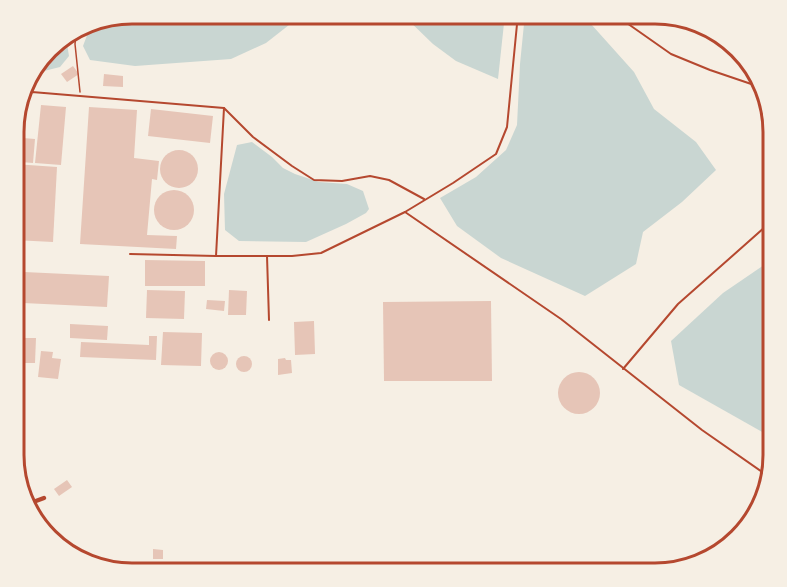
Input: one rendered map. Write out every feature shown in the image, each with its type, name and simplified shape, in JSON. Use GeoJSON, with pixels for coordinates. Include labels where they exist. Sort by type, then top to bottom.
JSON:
{"type":"FeatureCollection","features":[{"type":"Feature","properties":{"kind":"street"},"geometry":{"type":"LineString","coordinates":[[35,502],[44,498]]}},
{"type":"Feature","properties":{"kind":"lane"},"geometry":{"type":"LineString","coordinates":[[130,254],[292,256],[321,253],[405,212],[496,154],[507,127],[517,24]]}},
{"type":"Feature","properties":{"kind":"lane"},"geometry":{"type":"LineString","coordinates":[[628,24],[671,54],[752,84]]}},
{"type":"Feature","properties":{"kind":"lane"},"geometry":{"type":"LineString","coordinates":[[32,92],[224,108],[254,137],[314,180],[342,181],[370,176],[389,180],[424,199]]}},
{"type":"Feature","properties":{"kind":"lane"},"geometry":{"type":"LineString","coordinates":[[216,256],[224,108]]}},
{"type":"Feature","properties":{"kind":"lane"},"geometry":{"type":"LineString","coordinates":[[405,212],[561,319],[702,430],[762,472]]}},
{"type":"Feature","properties":{"kind":"lane"},"geometry":{"type":"LineString","coordinates":[[623,369],[678,304],[763,229]]}},
{"type":"Feature","properties":{"kind":"lane"},"geometry":{"type":"LineString","coordinates":[[267,256],[269,320]]}},
{"type":"Feature","properties":{"kind":"path"},"geometry":{"type":"LineString","coordinates":[[75,40],[80,96]]}},
{"type":"Feature","properties":{"kind":"shaded area"},"geometry":{"type":"Polygon","coordinates":[[[125,24],[290,24],[266,43],[231,59],[135,66],[90,60],[83,46],[88,33],[125,24]]]}},
{"type":"Feature","properties":{"kind":"shaded area"},"geometry":{"type":"Polygon","coordinates":[[[412,24],[504,24],[498,79],[456,61],[433,44],[412,24]]]}},
{"type":"Feature","properties":{"kind":"shaded area"},"geometry":{"type":"Polygon","coordinates":[[[524,24],[591,24],[634,72],[654,109],[696,142],[716,170],[682,202],[643,232],[636,264],[585,296],[501,258],[457,226],[440,198],[476,177],[506,150],[517,125],[524,24]]]}},
{"type":"Feature","properties":{"kind":"shaded area"},"geometry":{"type":"Polygon","coordinates":[[[67,46],[69,56],[60,67],[42,71],[67,46]]]}},
{"type":"Feature","properties":{"kind":"shaded area"},"geometry":{"type":"Polygon","coordinates":[[[252,142],[283,168],[295,174],[319,182],[347,184],[363,191],[369,209],[346,224],[306,242],[239,241],[225,230],[224,194],[237,145],[252,142]]]}},
{"type":"Feature","properties":{"kind":"shaded area"},"geometry":{"type":"Polygon","coordinates":[[[763,266],[763,432],[679,385],[671,341],[723,293],[763,266]]]}},
{"type":"Feature","properties":{"kind":"building"},"geometry":{"type":"Polygon","coordinates":[[[73,66],[79,74],[67,82],[61,74],[73,66]]]}},
{"type":"Feature","properties":{"kind":"building"},"geometry":{"type":"Polygon","coordinates":[[[104,74],[123,76],[123,87],[103,86],[104,74]]]}},
{"type":"Feature","properties":{"kind":"building"},"geometry":{"type":"Polygon","coordinates":[[[41,105],[66,107],[61,165],[35,163],[41,105]]]}},
{"type":"Feature","properties":{"kind":"building"},"geometry":{"type":"Polygon","coordinates":[[[89,107],[137,110],[134,158],[159,161],[157,180],[152,179],[147,235],[177,236],[176,249],[80,244],[89,107]]]}},
{"type":"Feature","properties":{"kind":"building"},"geometry":{"type":"Polygon","coordinates":[[[151,109],[213,116],[210,143],[148,136],[151,109]]]}},
{"type":"Feature","properties":{"kind":"building"},"geometry":{"type":"Polygon","coordinates":[[[24,138],[35,139],[33,163],[24,162],[24,138]]]}},
{"type":"Feature","properties":{"kind":"building"},"geometry":{"type":"Polygon","coordinates":[[[179,150],[192,156],[198,169],[192,182],[179,188],[166,182],[160,169],[166,156],[179,150]]]}},
{"type":"Feature","properties":{"kind":"building"},"geometry":{"type":"Polygon","coordinates":[[[24,165],[57,167],[53,242],[24,241],[24,165]]]}},
{"type":"Feature","properties":{"kind":"building"},"geometry":{"type":"Polygon","coordinates":[[[174,190],[188,196],[194,210],[188,224],[174,230],[160,224],[154,210],[160,196],[174,190]]]}},
{"type":"Feature","properties":{"kind":"building"},"geometry":{"type":"Polygon","coordinates":[[[145,260],[205,261],[205,286],[145,286],[145,260]]]}},
{"type":"Feature","properties":{"kind":"building"},"geometry":{"type":"Polygon","coordinates":[[[24,272],[109,276],[107,307],[24,303],[24,272]]]}},
{"type":"Feature","properties":{"kind":"building"},"geometry":{"type":"Polygon","coordinates":[[[147,290],[185,291],[184,319],[146,318],[147,290]]]}},
{"type":"Feature","properties":{"kind":"building"},"geometry":{"type":"Polygon","coordinates":[[[229,290],[247,291],[246,315],[228,315],[229,290]]]}},
{"type":"Feature","properties":{"kind":"building"},"geometry":{"type":"Polygon","coordinates":[[[207,300],[225,301],[224,311],[206,309],[207,300]]]}},
{"type":"Feature","properties":{"kind":"building"},"geometry":{"type":"Polygon","coordinates":[[[491,301],[492,381],[384,381],[383,302],[491,301]]]}},
{"type":"Feature","properties":{"kind":"building"},"geometry":{"type":"Polygon","coordinates":[[[314,321],[315,354],[295,355],[294,322],[314,321]]]}},
{"type":"Feature","properties":{"kind":"building"},"geometry":{"type":"Polygon","coordinates":[[[70,324],[108,326],[107,340],[70,338],[70,324]]]}},
{"type":"Feature","properties":{"kind":"building"},"geometry":{"type":"Polygon","coordinates":[[[163,332],[202,333],[201,366],[161,365],[163,332]]]}},
{"type":"Feature","properties":{"kind":"building"},"geometry":{"type":"Polygon","coordinates":[[[149,336],[157,336],[156,360],[80,357],[81,342],[149,345],[149,336]]]}},
{"type":"Feature","properties":{"kind":"building"},"geometry":{"type":"Polygon","coordinates":[[[24,338],[36,338],[35,363],[24,363],[24,338]]]}},
{"type":"Feature","properties":{"kind":"building"},"geometry":{"type":"Polygon","coordinates":[[[41,351],[53,352],[52,358],[61,359],[58,379],[38,377],[41,351]]]}},
{"type":"Feature","properties":{"kind":"building"},"geometry":{"type":"Polygon","coordinates":[[[215,352],[223,352],[228,357],[226,368],[215,370],[210,365],[210,357],[215,352]]]}},
{"type":"Feature","properties":{"kind":"building"},"geometry":{"type":"Polygon","coordinates":[[[241,356],[247,356],[252,364],[250,370],[241,372],[236,367],[236,361],[241,356]]]}},
{"type":"Feature","properties":{"kind":"building"},"geometry":{"type":"Polygon","coordinates":[[[278,359],[291,360],[292,373],[278,375],[278,359]]]}},
{"type":"Feature","properties":{"kind":"building"},"geometry":{"type":"Polygon","coordinates":[[[579,372],[587,373],[594,378],[599,385],[599,401],[594,408],[587,413],[579,414],[571,413],[564,408],[559,401],[558,393],[559,385],[564,378],[571,373],[579,372]]]}},
{"type":"Feature","properties":{"kind":"building"},"geometry":{"type":"Polygon","coordinates":[[[67,480],[72,487],[59,496],[54,489],[67,480]]]}},
{"type":"Feature","properties":{"kind":"building"},"geometry":{"type":"Polygon","coordinates":[[[153,549],[163,550],[163,559],[153,559],[153,549]]]}}]}
